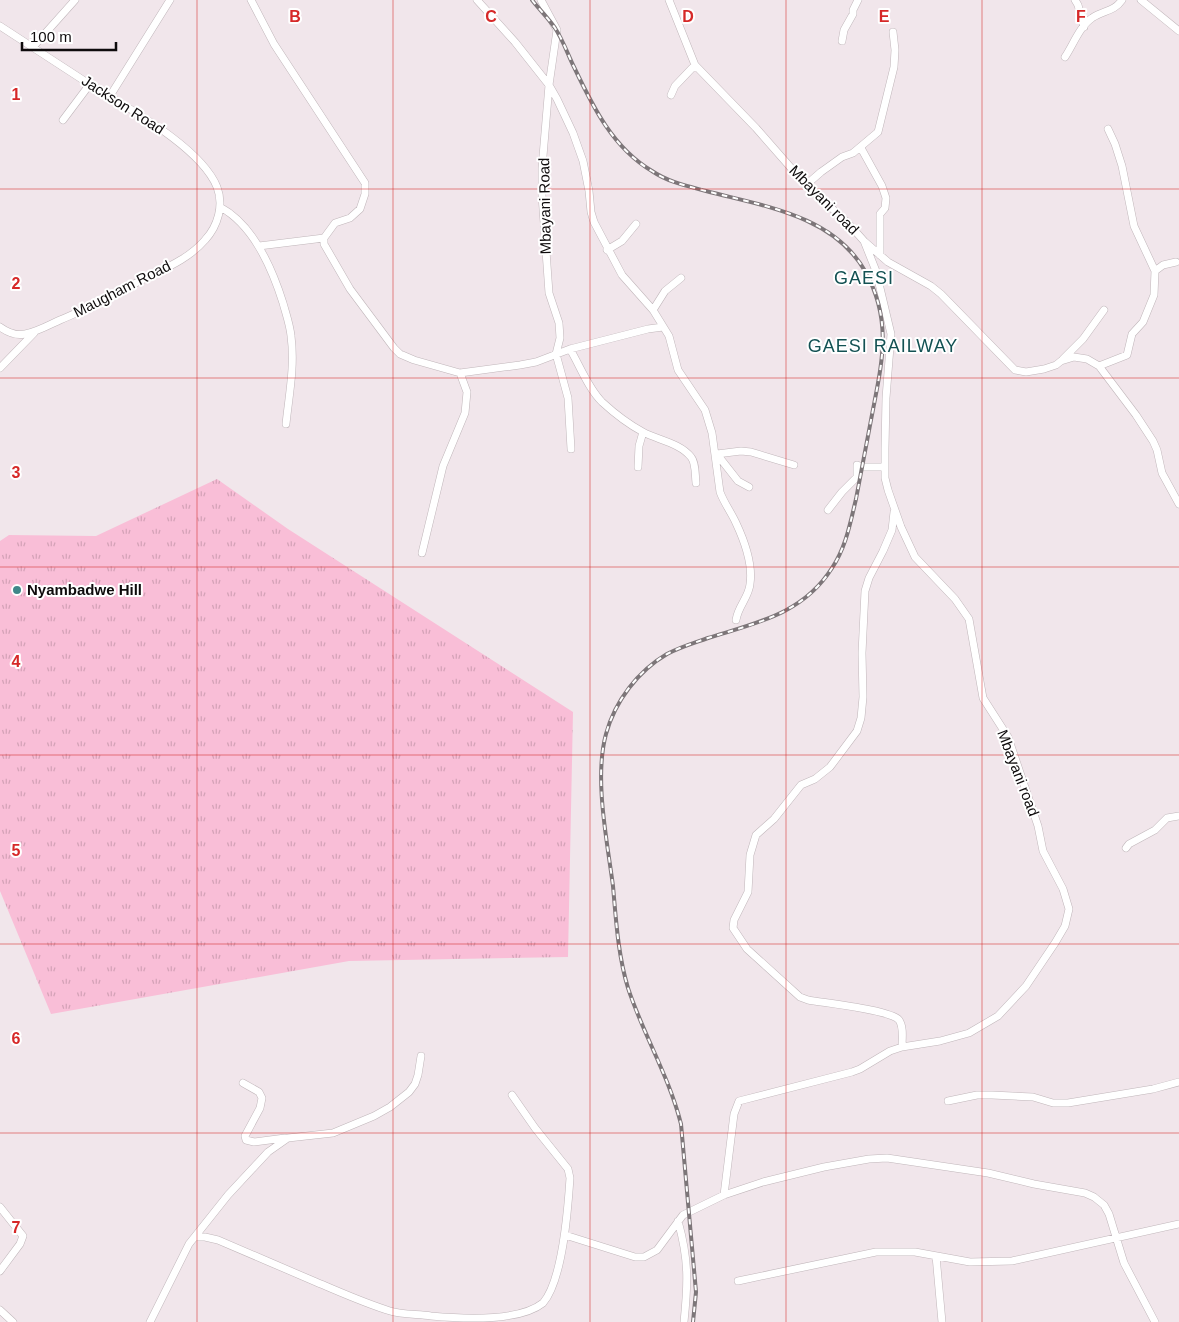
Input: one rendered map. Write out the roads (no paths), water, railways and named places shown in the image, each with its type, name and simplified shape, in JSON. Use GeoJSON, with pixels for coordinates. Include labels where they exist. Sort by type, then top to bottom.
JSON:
{"type":"FeatureCollection","features":[{"type":"Feature","properties":{"kind":"street"},"geometry":{"type":"LineString","coordinates":[[33,47],[76,0]]}},
{"type":"Feature","properties":{"kind":"street"},"geometry":{"type":"LineString","coordinates":[[110,96],[170,0]]}},
{"type":"Feature","properties":{"kind":"street"},"geometry":{"type":"LineString","coordinates":[[251,0],[274,44],[365,183],[365,194],[360,209],[350,218],[335,223],[324,238],[259,246]]}},
{"type":"Feature","properties":{"kind":"street"},"geometry":{"type":"LineString","coordinates":[[476,0],[515,42],[549,85],[557,99],[577,145],[586,175],[591,212],[607,250],[622,275],[653,310],[671,340],[678,370],[705,410],[716,452],[720,492],[737,525],[749,564],[750,586],[739,608],[736,620]]}},
{"type":"Feature","properties":{"kind":"street","name":"Mbayani Road"},"geometry":{"type":"LineString","coordinates":[[541,0],[557,30],[549,85],[542,168],[548,293],[559,323],[560,334],[560,344],[556,354]]}},
{"type":"Feature","properties":{"kind":"street","name":"Mbayani road"},"geometry":{"type":"LineString","coordinates":[[669,0],[695,65],[756,128],[806,185],[847,222],[864,242],[876,271],[891,334],[886,398],[885,478],[901,527],[915,557],[955,599],[969,619],[983,698],[1008,737],[1038,826],[1043,851],[1063,890],[1069,909],[1065,926],[1021,993],[998,1016],[969,1033],[922,1045],[902,1047],[890,1051],[860,1069],[739,1100],[734,1114],[724,1195]]}},
{"type":"Feature","properties":{"kind":"street"},"geometry":{"type":"LineString","coordinates":[[842,41],[844,30],[858,0]]}},
{"type":"Feature","properties":{"kind":"street"},"geometry":{"type":"LineString","coordinates":[[1075,0],[1084,27]]}},
{"type":"Feature","properties":{"kind":"street"},"geometry":{"type":"LineString","coordinates":[[1066,57],[1084,27],[1093,17],[1114,9],[1122,0]]}},
{"type":"Feature","properties":{"kind":"street"},"geometry":{"type":"LineString","coordinates":[[1141,0],[1179,31]]}},
{"type":"Feature","properties":{"kind":"street","name":"Jackson Road"},"geometry":{"type":"LineString","coordinates":[[0,26],[157,126],[182,146],[201,164],[214,181],[218,190],[220,206]]}},
{"type":"Feature","properties":{"kind":"street"},"geometry":{"type":"LineString","coordinates":[[806,185],[828,167],[861,148],[878,132],[894,67],[893,32]]}},
{"type":"Feature","properties":{"kind":"street"},"geometry":{"type":"LineString","coordinates":[[671,95],[675,86],[695,65]]}},
{"type":"Feature","properties":{"kind":"street"},"geometry":{"type":"LineString","coordinates":[[63,120],[90,84]]}},
{"type":"Feature","properties":{"kind":"street"},"geometry":{"type":"LineString","coordinates":[[1099,366],[1128,354],[1132,334],[1143,322],[1154,295],[1155,271],[1134,226],[1122,166],[1108,129]]}},
{"type":"Feature","properties":{"kind":"street"},"geometry":{"type":"LineString","coordinates":[[861,148],[882,186],[886,198],[885,208],[880,214],[880,255]]}},
{"type":"Feature","properties":{"kind":"street"},"geometry":{"type":"LineString","coordinates":[[220,206],[232,214],[259,246],[270,267],[289,321],[292,370],[286,424]]}},
{"type":"Feature","properties":{"kind":"street","name":"Maugham Road"},"geometry":{"type":"LineString","coordinates":[[0,327],[14,334],[24,335],[88,307],[174,264],[196,249],[211,233],[218,217],[220,206]]}},
{"type":"Feature","properties":{"kind":"street"},"geometry":{"type":"LineString","coordinates":[[607,250],[622,241],[636,224]]}},
{"type":"Feature","properties":{"kind":"street"},"geometry":{"type":"LineString","coordinates":[[324,238],[327,251],[350,289],[394,348],[400,354],[414,360],[460,372],[520,366],[570,349],[663,327]]}},
{"type":"Feature","properties":{"kind":"street"},"geometry":{"type":"LineString","coordinates":[[864,242],[888,262],[936,290],[1014,370],[1026,372],[1056,365],[1083,340],[1104,310]]}},
{"type":"Feature","properties":{"kind":"street"},"geometry":{"type":"LineString","coordinates":[[1155,271],[1163,265],[1176,262]]}},
{"type":"Feature","properties":{"kind":"street"},"geometry":{"type":"LineString","coordinates":[[653,310],[665,291],[680,278]]}},
{"type":"Feature","properties":{"kind":"street"},"geometry":{"type":"LineString","coordinates":[[0,368],[36,330]]}},
{"type":"Feature","properties":{"kind":"street"},"geometry":{"type":"LineString","coordinates":[[570,349],[599,398],[623,419],[643,432],[674,445],[690,456],[693,461],[696,483]]}},
{"type":"Feature","properties":{"kind":"street"},"geometry":{"type":"LineString","coordinates":[[556,354],[568,398],[571,449]]}},
{"type":"Feature","properties":{"kind":"street"},"geometry":{"type":"LineString","coordinates":[[1062,361],[1074,357],[1082,358],[1099,366],[1153,441],[1158,450],[1162,473],[1179,504]]}},
{"type":"Feature","properties":{"kind":"street"},"geometry":{"type":"LineString","coordinates":[[422,553],[433,514],[443,466],[465,413],[467,392],[460,372]]}},
{"type":"Feature","properties":{"kind":"street"},"geometry":{"type":"LineString","coordinates":[[638,467],[639,446],[643,432]]}},
{"type":"Feature","properties":{"kind":"street"},"geometry":{"type":"LineString","coordinates":[[716,452],[751,452],[794,465]]}},
{"type":"Feature","properties":{"kind":"street"},"geometry":{"type":"LineString","coordinates":[[716,452],[738,481],[749,487]]}},
{"type":"Feature","properties":{"kind":"street"},"geometry":{"type":"LineString","coordinates":[[828,510],[857,477],[857,465],[862,467],[884,467]]}},
{"type":"Feature","properties":{"kind":"street"},"geometry":{"type":"LineString","coordinates":[[895,508],[892,530],[865,592],[862,653],[863,697],[861,718],[857,731],[830,767],[815,779],[802,784],[774,819],[756,835],[750,855],[748,892],[734,920],[733,928],[747,949],[800,997],[808,1000],[866,1009],[896,1017],[902,1028],[902,1047]]}},
{"type":"Feature","properties":{"kind":"street"},"geometry":{"type":"LineString","coordinates":[[1126,848],[1129,844],[1154,830],[1167,818],[1179,816]]}},
{"type":"Feature","properties":{"kind":"street"},"geometry":{"type":"LineString","coordinates":[[243,1083],[259,1092],[262,1098],[260,1108],[245,1136],[246,1140],[254,1142],[334,1133],[374,1116],[405,1096],[415,1084],[421,1056]]}},
{"type":"Feature","properties":{"kind":"street"},"geometry":{"type":"LineString","coordinates":[[948,1101],[992,1094],[1033,1097],[1053,1103],[1068,1103],[1153,1089],[1179,1082]]}},
{"type":"Feature","properties":{"kind":"street"},"geometry":{"type":"LineString","coordinates":[[195,1237],[205,1236],[218,1240],[367,1303],[393,1312],[485,1321],[525,1316],[547,1298],[555,1277],[565,1235],[570,1172],[512,1095]]}},
{"type":"Feature","properties":{"kind":"street"},"geometry":{"type":"LineString","coordinates":[[150,1322],[186,1250],[195,1237],[228,1195],[260,1160],[274,1147],[288,1138]]}},
{"type":"Feature","properties":{"kind":"street"},"geometry":{"type":"LineString","coordinates":[[565,1235],[635,1257],[644,1257],[657,1250],[683,1215],[724,1195],[763,1182],[824,1167],[869,1159],[887,1158],[988,1173],[1085,1193],[1094,1197],[1104,1205],[1109,1214],[1124,1263],[1155,1322]]}},
{"type":"Feature","properties":{"kind":"street"},"geometry":{"type":"LineString","coordinates":[[0,1208],[23,1236],[20,1244],[0,1271]]}},
{"type":"Feature","properties":{"kind":"street"},"geometry":{"type":"LineString","coordinates":[[678,1221],[684,1244],[688,1278],[684,1322]]}},
{"type":"Feature","properties":{"kind":"street"},"geometry":{"type":"LineString","coordinates":[[738,1280],[876,1252],[914,1252],[970,1262],[1012,1261],[1179,1224]]}},
{"type":"Feature","properties":{"kind":"street"},"geometry":{"type":"LineString","coordinates":[[936,1256],[942,1322]]}},
{"type":"Feature","properties":{"kind":"street"},"geometry":{"type":"LineString","coordinates":[[0,1310],[13,1322]]}},
{"type":"Feature","properties":{"kind":"railway"},"geometry":{"type":"LineString","coordinates":[[532,0],[555,28],[581,82],[605,125],[615,139],[638,162],[671,181],[773,208],[816,225],[835,237],[851,252],[865,271],[880,309],[883,345],[878,381],[856,499],[844,544],[832,568],[820,584],[807,596],[777,615],[682,647],[656,661],[629,688],[615,710],[606,734],[601,770],[601,789],[618,937],[628,988],[670,1089],[681,1124],[696,1292],[693,1322]]}},
{"type":"Feature","properties":{"kind":"place","name":"Nyambadwe Hill"},"geometry":{"type":"Point","coordinates":[17,590]}},
{"type":"Feature","properties":{"kind":"district","name":"GAESI"},"geometry":{"type":"Point","coordinates":[864,278]}},
{"type":"Feature","properties":{"kind":"district","name":"GAESI RAILWAY"},"geometry":{"type":"Point","coordinates":[883,346]}}]}
